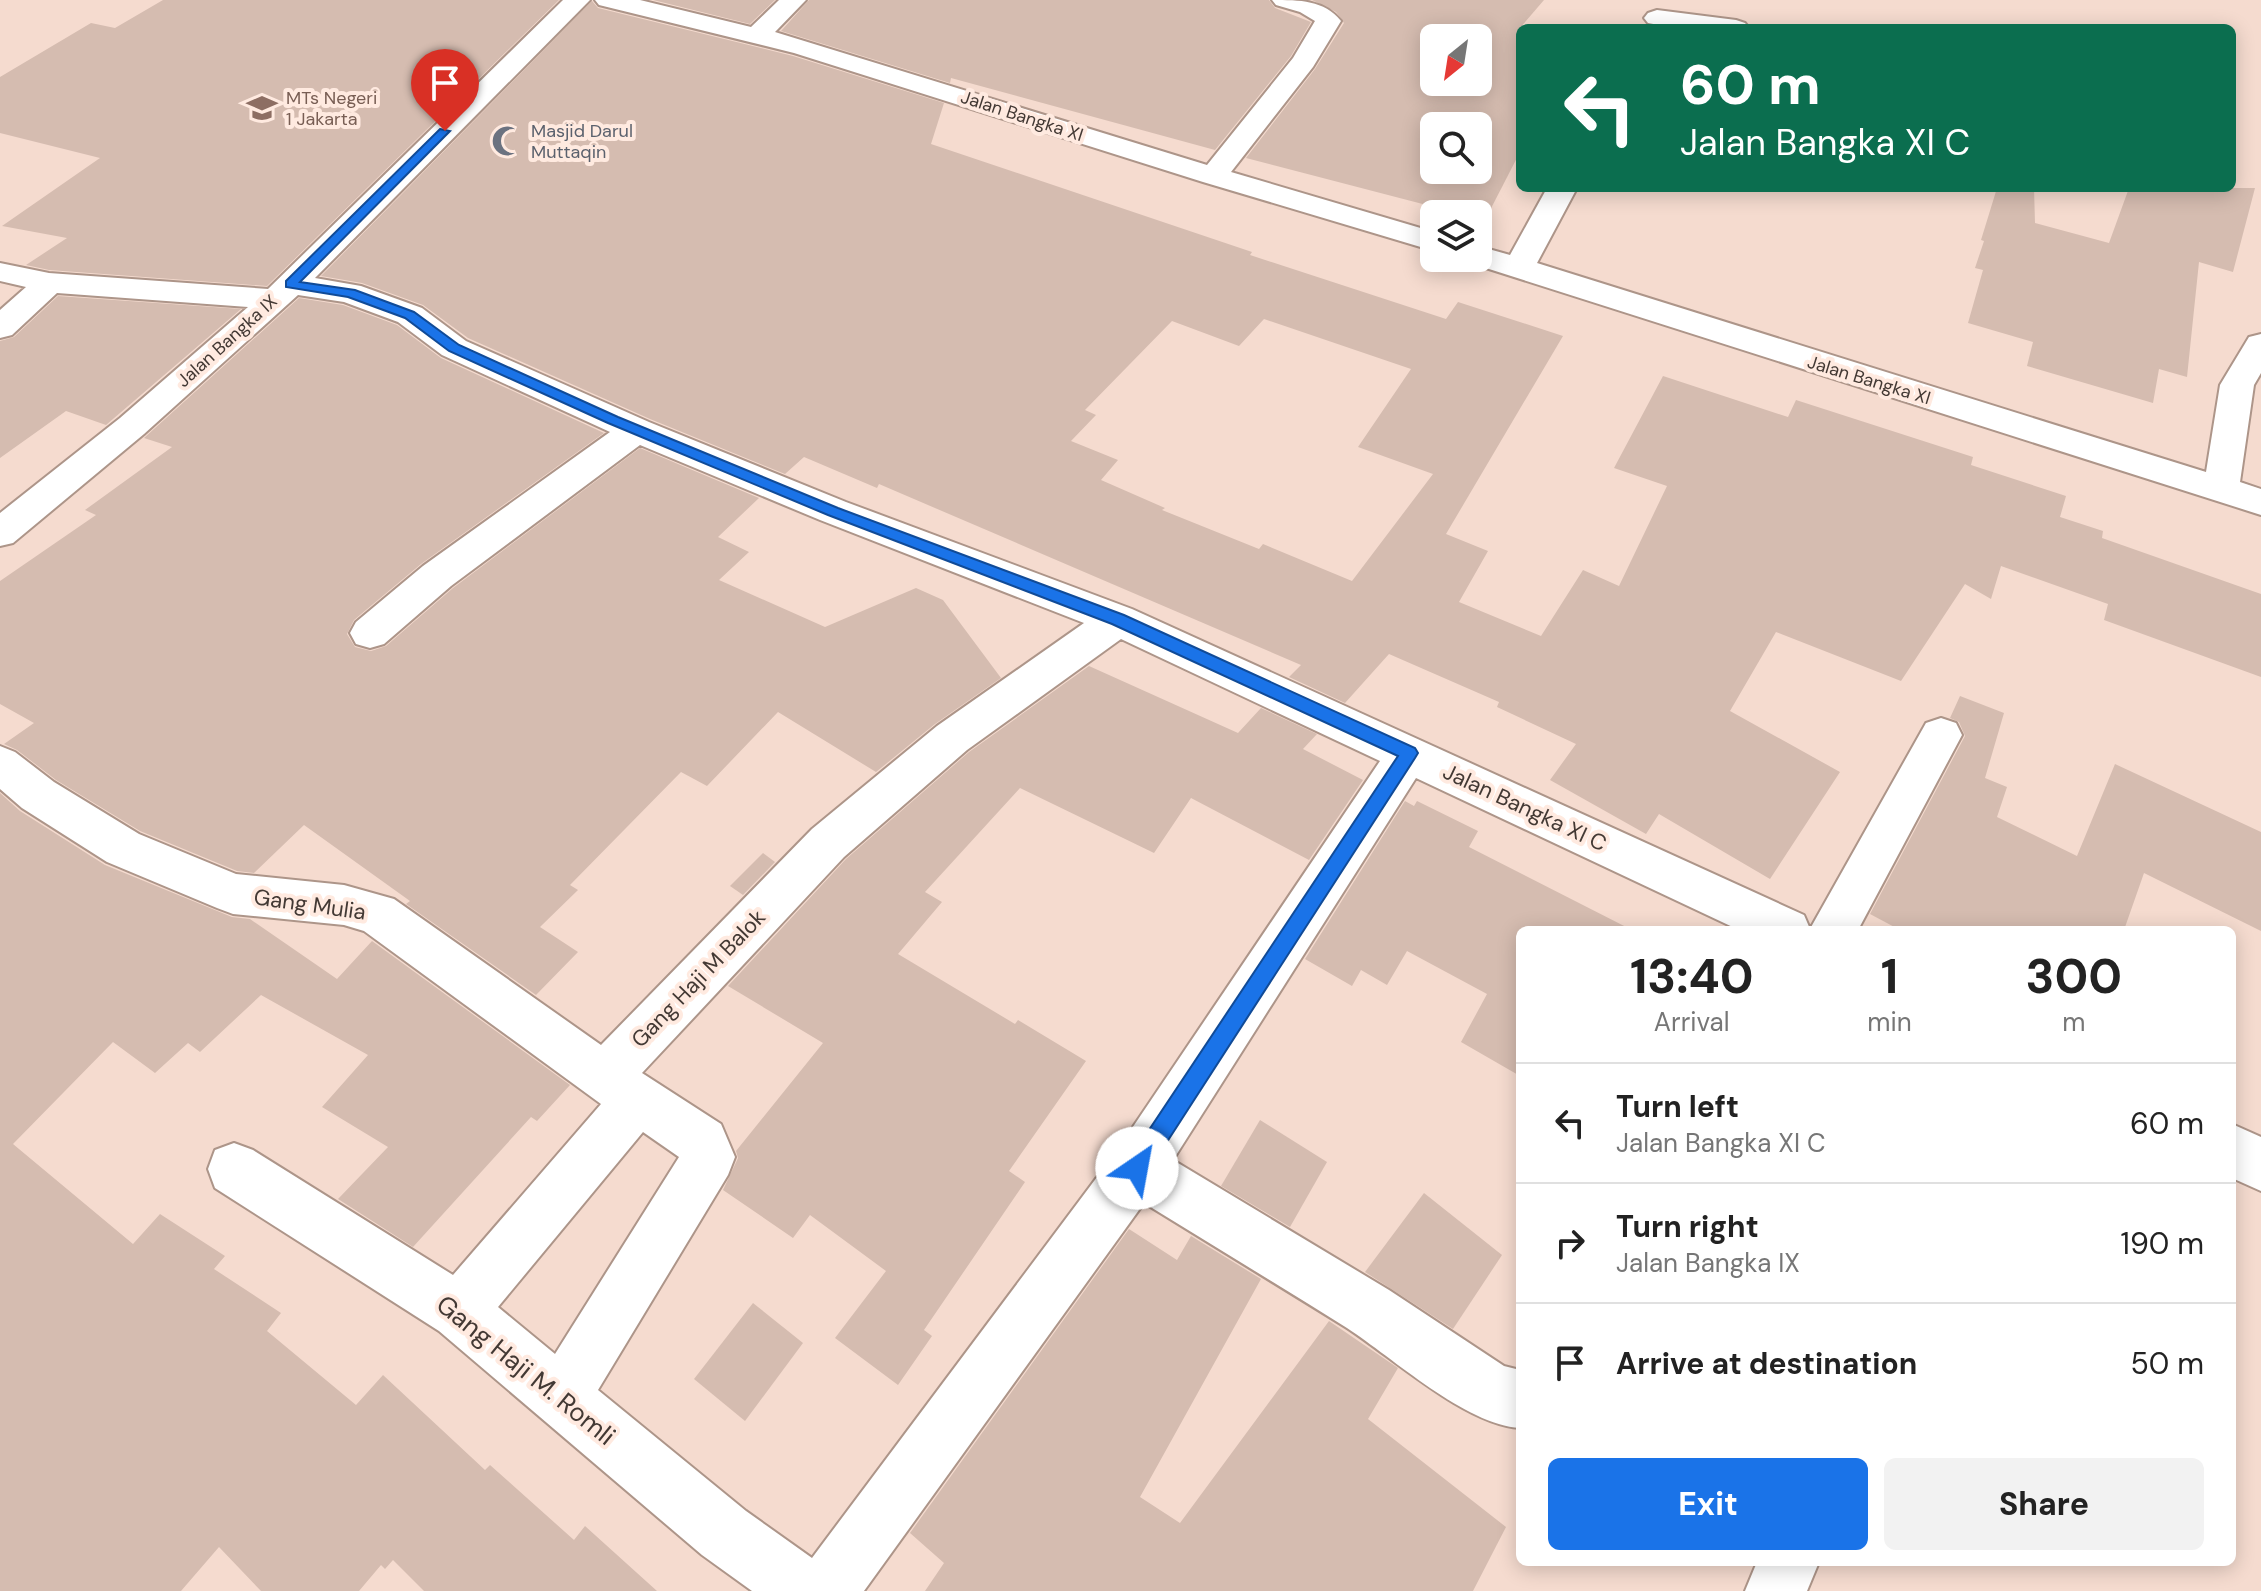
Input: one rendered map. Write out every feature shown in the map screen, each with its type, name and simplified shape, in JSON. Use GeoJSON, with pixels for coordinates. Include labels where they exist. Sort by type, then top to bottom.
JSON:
{"type":"FeatureCollection","features":[{"type":"Feature","properties":{"kind":"street","name":"Jalan Bangka IX"},"geometry":{"type":"LineString","coordinates":[[6,521],[132,426],[283,291],[577,0]]}},
{"type":"Feature","properties":{"kind":"street","name":"Jalan Bangka XI"},"geometry":{"type":"LineString","coordinates":[[608,0],[803,47],[1420,238]]}},
{"type":"Feature","properties":{"kind":"street"},"geometry":{"type":"LineString","coordinates":[[756,36],[793,0]]}},
{"type":"Feature","properties":{"kind":"street"},"geometry":{"type":"LineString","coordinates":[[1213,176],[1304,61],[1328,21],[1325,14],[1285,0]]}},
{"type":"Feature","properties":{"kind":"street"},"geometry":{"type":"LineString","coordinates":[[1660,15],[1713,24]]}},
{"type":"Feature","properties":{"kind":"street"},"geometry":{"type":"LineString","coordinates":[[1519,267],[1560,192]]}},
{"type":"Feature","properties":{"kind":"street","name":"Jalan Bangka XI"},"geometry":{"type":"LineString","coordinates":[[1492,259],[2261,502]]}},
{"type":"Feature","properties":{"kind":"street","name":"Jalan Bangka XI C"},"geometry":{"type":"LineString","coordinates":[[0,272],[49,283],[350,293],[410,315],[454,348],[637,430],[833,511],[1118,620],[1778,926]]}},
{"type":"Feature","properties":{"kind":"street"},"geometry":{"type":"LineString","coordinates":[[0,328],[49,283]]}},
{"type":"Feature","properties":{"kind":"street"},"geometry":{"type":"LineString","coordinates":[[2221,490],[2237,385],[2261,344]]}},
{"type":"Feature","properties":{"kind":"street"},"geometry":{"type":"LineString","coordinates":[[370,633],[437,576],[637,430]]}},
{"type":"Feature","properties":{"kind":"street","name":"Gang Haji M Balok"},"geometry":{"type":"LineString","coordinates":[[459,1311],[620,1089],[828,843],[952,738],[1118,620]]}},
{"type":"Feature","properties":{"kind":"street"},"geometry":{"type":"LineString","coordinates":[[1835,926],[1941,735]]}},
{"type":"Feature","properties":{"kind":"street"},"geometry":{"type":"LineString","coordinates":[[826,1591],[1137,1168],[1409,753]]}},
{"type":"Feature","properties":{"kind":"street","name":"Gang Mulia"},"geometry":{"type":"LineString","coordinates":[[0,764],[38,795],[123,848],[233,894],[344,905],[377,914],[620,1089]]}},
{"type":"Feature","properties":{"kind":"street"},"geometry":{"type":"LineString","coordinates":[[561,1397],[709,1157],[703,1142],[620,1089]]}},
{"type":"Feature","properties":{"kind":"street"},"geometry":{"type":"LineString","coordinates":[[2236,1152],[2261,1165]]}},
{"type":"Feature","properties":{"kind":"street"},"geometry":{"type":"LineString","coordinates":[[1137,1168],[1369,1310],[1483,1387],[1505,1398],[1516,1399]]}},
{"type":"Feature","properties":{"kind":"street","name":"Gang Haji M. Romli"},"geometry":{"type":"LineString","coordinates":[[234,1169],[459,1311],[724,1533],[804,1591]]}},
{"type":"Feature","properties":{"kind":"street"},"geometry":{"type":"LineString","coordinates":[[1776,1591],[1786,1566]]}},
{"type":"Feature","properties":{"kind":"building"},"geometry":{"type":"Polygon","coordinates":[[[163,0],[559,0],[267,286],[49,270],[26,265],[67,238],[2,226],[100,158],[0,133],[0,77],[91,23],[115,28],[163,0]]]}},
{"type":"Feature","properties":{"kind":"building"},"geometry":{"type":"Polygon","coordinates":[[[653,0],[775,0],[750,24],[653,0]]]}},
{"type":"Feature","properties":{"kind":"building"},"geometry":{"type":"Polygon","coordinates":[[[809,0],[1269,0],[1275,8],[1311,22],[1291,56],[1215,150],[951,78],[950,83],[781,31],[809,0]]]}},
{"type":"Feature","properties":{"kind":"building"},"geometry":{"type":"Polygon","coordinates":[[[1312,0],[1544,0],[1523,24],[1516,24],[1516,160],[1492,206],[1492,200],[1420,200],[1420,203],[1246,158],[1315,69],[1344,23],[1336,12],[1312,0]]]}},
{"type":"Feature","properties":{"kind":"building"},"geometry":{"type":"Polygon","coordinates":[[[592,1],[598,8],[793,56],[944,103],[931,144],[1252,252],[1250,255],[1446,319],[1458,302],[1563,336],[1446,534],[1488,551],[1459,602],[1541,636],[1583,570],[1619,586],[1667,486],[1614,468],[1663,376],[1788,417],[1796,400],[1973,457],[1971,465],[2066,496],[2060,517],[2103,531],[2102,538],[2261,594],[2261,677],[2104,620],[2108,604],[2001,566],[1991,599],[1965,584],[1901,681],[1776,632],[1730,711],[1840,772],[1770,879],[1659,814],[1646,834],[1550,780],[1576,744],[1497,707],[1499,702],[1389,654],[1345,703],[1289,677],[1301,665],[879,484],[877,488],[804,457],[785,474],[650,419],[468,338],[423,305],[362,283],[321,276],[592,1]],[[1264,319],[1239,346],[1172,321],[1085,410],[1096,415],[1071,441],[1118,460],[1101,480],[1165,508],[1162,510],[1259,549],[1263,544],[1352,581],[1433,474],[1358,447],[1411,369],[1264,319]]]}},
{"type":"Feature","properties":{"kind":"building"},"geometry":{"type":"Polygon","coordinates":[[[2236,188],[2255,188],[2233,272],[2199,262],[2187,377],[2159,369],[2153,403],[2027,366],[2033,342],[1968,323],[1983,270],[1975,268],[1984,241],[1981,240],[1996,192],[2034,192],[2035,223],[2109,243],[2128,192],[2236,192],[2236,188]]]}},
{"type":"Feature","properties":{"kind":"building"},"geometry":{"type":"Polygon","coordinates":[[[58,296],[241,309],[106,425],[66,411],[0,458],[0,341],[14,337],[58,296]]]}},
{"type":"Feature","properties":{"kind":"building"},"geometry":{"type":"Polygon","coordinates":[[[299,298],[343,305],[397,325],[441,358],[604,433],[421,564],[354,620],[347,634],[355,647],[371,651],[386,646],[453,588],[640,448],[759,498],[718,537],[749,552],[719,580],[825,627],[916,588],[943,600],[1001,678],[935,724],[876,772],[778,712],[707,786],[681,772],[570,885],[578,890],[540,927],[578,952],[536,995],[406,904],[410,901],[304,825],[254,873],[237,871],[140,831],[4,744],[34,723],[0,704],[0,581],[96,515],[85,510],[172,447],[144,438],[299,298]]]}},
{"type":"Feature","properties":{"kind":"building"},"geometry":{"type":"Polygon","coordinates":[[[1089,666],[1238,733],[1261,708],[1317,734],[1303,749],[1363,780],[1309,860],[1191,798],[1154,853],[1020,788],[925,892],[942,902],[898,954],[1015,1024],[1018,1020],[1086,1061],[1009,1171],[1025,1182],[924,1330],[932,1336],[898,1385],[835,1338],[886,1271],[810,1215],[793,1238],[723,1190],[738,1158],[736,1151],[823,1043],[728,986],[846,859],[969,752],[1089,666]]]}},
{"type":"Feature","properties":{"kind":"building"},"geometry":{"type":"Polygon","coordinates":[[[1960,696],[2004,713],[1985,778],[2007,787],[1997,817],[2077,856],[2115,764],[2261,832],[2261,931],[2144,873],[2125,926],[1892,926],[1870,914],[1965,736],[1959,722],[1950,718],[1960,696]]]}},
{"type":"Feature","properties":{"kind":"building"},"geometry":{"type":"Polygon","coordinates":[[[0,793],[20,811],[105,865],[232,917],[250,919],[337,979],[372,941],[570,1085],[537,1121],[531,1117],[413,1247],[338,1199],[388,1147],[322,1107],[368,1055],[261,995],[200,1052],[188,1043],[155,1073],[113,1042],[13,1144],[133,1244],[160,1214],[225,1256],[214,1269],[281,1313],[267,1331],[356,1405],[383,1375],[485,1470],[490,1465],[574,1540],[585,1526],[657,1591],[424,1591],[393,1560],[385,1569],[381,1565],[359,1591],[261,1591],[219,1547],[181,1591],[0,1591],[0,793]]]}},
{"type":"Feature","properties":{"kind":"building"},"geometry":{"type":"Polygon","coordinates":[[[1405,801],[1414,806],[1417,801],[1478,831],[1469,847],[1624,926],[1516,926],[1516,1074],[1461,1042],[1487,994],[1407,951],[1387,985],[1361,970],[1352,986],[1305,959],[1405,801]]]}},
{"type":"Feature","properties":{"kind":"building"},"geometry":{"type":"Polygon","coordinates":[[[763,853],[775,862],[743,895],[730,886],[763,853]]]}},
{"type":"Feature","properties":{"kind":"building"},"geometry":{"type":"Polygon","coordinates":[[[1260,1120],[1327,1162],[1290,1227],[1221,1186],[1260,1120]]]}},
{"type":"Feature","properties":{"kind":"building"},"geometry":{"type":"Polygon","coordinates":[[[1424,1193],[1502,1255],[1453,1329],[1365,1272],[1424,1193]]]}},
{"type":"Feature","properties":{"kind":"building"},"geometry":{"type":"Polygon","coordinates":[[[1129,1229],[1177,1260],[1191,1236],[1261,1279],[1140,1497],[1180,1523],[1329,1321],[1398,1368],[1368,1419],[1506,1527],[1473,1591],[925,1591],[944,1563],[910,1533],[1129,1229]]]}},
{"type":"Feature","properties":{"kind":"building"},"geometry":{"type":"Polygon","coordinates":[[[753,1303],[803,1343],[745,1421],[694,1379],[753,1303]]]}},
{"type":"Feature","properties":{"kind":"place","name":"MTs Negeri 1 Jakarta"},"geometry":{"type":"Point","coordinates":[262,108]}},
{"type":"Feature","properties":{"kind":"place","name":"Masjid Darul Muttaqin"},"geometry":{"type":"Point","coordinates":[507,141]}},
{"type":"Feature","properties":{"kind":"route"},"geometry":{"type":"LineString","coordinates":[[445,131],[290,284],[350,293],[410,315],[454,348],[542,389],[833,511],[1118,620],[1409,753],[1137,1168]]}}]}
